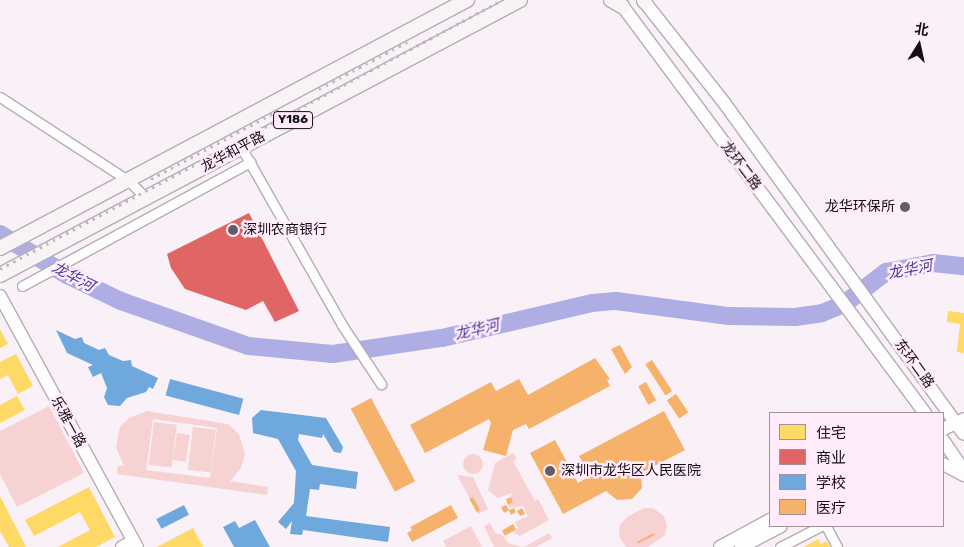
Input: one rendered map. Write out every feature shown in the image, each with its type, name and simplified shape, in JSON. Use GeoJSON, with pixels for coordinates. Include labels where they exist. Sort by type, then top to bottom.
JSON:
{"type":"FeatureCollection","features":[{"type":"Feature","properties":{"kind":"main road","name":"龙华和平路"},"geometry":{"type":"LineString","coordinates":[[0,248],[467,0]]}},
{"type":"Feature","properties":{"kind":"main road","name":"龙华和平路"},"geometry":{"type":"LineString","coordinates":[[0,275],[520,0]]}},
{"type":"Feature","properties":{"kind":"main road","name":"龙环二路"},"geometry":{"type":"LineString","coordinates":[[644,1],[725,104],[881,320]]}},
{"type":"Feature","properties":{"kind":"main road","name":"龙环二路"},"geometry":{"type":"LineString","coordinates":[[617,2],[865,332]]}},
{"type":"Feature","properties":{"kind":"main road","name":"乐雅一路"},"geometry":{"type":"LineString","coordinates":[[0,296],[135,544]]}},
{"type":"Feature","properties":{"kind":"main road","name":"东环二路"},"geometry":{"type":"LineString","coordinates":[[881,320],[962,428]]}},
{"type":"Feature","properties":{"kind":"main road","name":"东环二路"},"geometry":{"type":"LineString","coordinates":[[865,332],[924,412]]}},
{"type":"Feature","properties":{"kind":"main road"},"geometry":{"type":"LineString","coordinates":[[909,391],[912,412]]}},
{"type":"Feature","properties":{"kind":"main road"},"geometry":{"type":"LineString","coordinates":[[944,429],[962,428]]}},
{"type":"Feature","properties":{"kind":"main road"},"geometry":{"type":"LineString","coordinates":[[944,440],[962,428]]}},
{"type":"Feature","properties":{"kind":"main road"},"geometry":{"type":"LineString","coordinates":[[944,442],[964,471]]}},
{"type":"Feature","properties":{"kind":"main road"},"geometry":{"type":"LineString","coordinates":[[944,465],[964,475]]}},
{"type":"Feature","properties":{"kind":"main road"},"geometry":{"type":"LineString","coordinates":[[720,547],[769,521]]}},
{"type":"Feature","properties":{"kind":"main road"},"geometry":{"type":"LineString","coordinates":[[741,547],[779,527]]}},
{"type":"Feature","properties":{"kind":"main road"},"geometry":{"type":"LineString","coordinates":[[122,547],[135,544]]}},
{"type":"Feature","properties":{"kind":"street"},"geometry":{"type":"LineString","coordinates":[[0,98],[129,181],[146,198]]}},
{"type":"Feature","properties":{"kind":"street"},"geometry":{"type":"LineString","coordinates":[[241,147],[342,324],[381,384]]}},
{"type":"Feature","properties":{"kind":"street"},"geometry":{"type":"LineString","coordinates":[[22,286],[250,162]]}},
{"type":"Feature","properties":{"kind":"street"},"geometry":{"type":"LineString","coordinates":[[780,547],[819,527]]}},
{"type":"Feature","properties":{"kind":"street"},"geometry":{"type":"LineString","coordinates":[[827,527],[837,547]]}},
{"type":"Feature","properties":{"kind":"shaded area"},"geometry":{"type":"Polygon","coordinates":[[[49,406],[84,473],[17,507],[0,474],[0,431],[49,406]]]}},
{"type":"Feature","properties":{"kind":"shaded area"},"geometry":{"type":"Polygon","coordinates":[[[147,411],[228,424],[239,434],[245,454],[241,468],[230,481],[268,487],[267,495],[117,474],[118,466],[124,466],[116,447],[120,427],[129,418],[147,411]],[[153,419],[146,470],[210,478],[217,428],[153,419]]]}},
{"type":"Feature","properties":{"kind":"shaded area"},"geometry":{"type":"Polygon","coordinates":[[[154,422],[177,425],[172,467],[149,465],[154,422]]]}},
{"type":"Feature","properties":{"kind":"shaded area"},"geometry":{"type":"Polygon","coordinates":[[[193,427],[216,430],[211,472],[188,470],[193,427]]]}},
{"type":"Feature","properties":{"kind":"shaded area"},"geometry":{"type":"Polygon","coordinates":[[[177,433],[190,435],[186,462],[173,460],[177,433]]]}},
{"type":"Feature","properties":{"kind":"shaded area"},"geometry":{"type":"Polygon","coordinates":[[[514,453],[517,459],[513,461],[535,501],[538,499],[549,520],[520,536],[512,532],[518,528],[515,522],[528,516],[523,506],[508,508],[512,493],[498,498],[488,490],[495,463],[514,453]]]}},
{"type":"Feature","properties":{"kind":"shaded area"},"geometry":{"type":"Polygon","coordinates":[[[473,454],[480,457],[483,464],[480,471],[473,474],[466,471],[463,464],[466,457],[473,454]]]}},
{"type":"Feature","properties":{"kind":"shaded area"},"geometry":{"type":"Polygon","coordinates":[[[457,475],[473,477],[488,509],[478,514],[457,475]]]}},
{"type":"Feature","properties":{"kind":"shaded area"},"geometry":{"type":"Polygon","coordinates":[[[644,508],[653,508],[664,516],[667,526],[665,535],[648,547],[626,547],[619,536],[620,525],[627,517],[644,508]]]}},
{"type":"Feature","properties":{"kind":"shaded area"},"geometry":{"type":"Polygon","coordinates":[[[490,523],[495,533],[502,535],[508,543],[522,547],[494,547],[484,526],[490,523]]]}},
{"type":"Feature","properties":{"kind":"shaded area"},"geometry":{"type":"Polygon","coordinates":[[[471,526],[482,547],[446,547],[443,541],[471,526]]]}},
{"type":"Feature","properties":{"kind":"shaded area"},"geometry":{"type":"Polygon","coordinates":[[[549,533],[552,538],[536,547],[524,547],[549,533]]]}},
{"type":"Feature","properties":{"kind":"building: 住宅"},"geometry":{"type":"Polygon","coordinates":[[[948,311],[964,313],[964,353],[957,352],[960,324],[947,322],[948,311]]]}},
{"type":"Feature","properties":{"kind":"building: 住宅"},"geometry":{"type":"Polygon","coordinates":[[[0,329],[8,344],[0,348],[0,329]]]}},
{"type":"Feature","properties":{"kind":"building: 住宅"},"geometry":{"type":"Polygon","coordinates":[[[16,354],[33,386],[18,394],[8,375],[0,379],[0,362],[16,354]]]}},
{"type":"Feature","properties":{"kind":"building: 住宅"},"geometry":{"type":"Polygon","coordinates":[[[17,396],[25,410],[0,423],[0,405],[17,396]]]}},
{"type":"Feature","properties":{"kind":"building: 住宅"},"geometry":{"type":"Polygon","coordinates":[[[89,487],[115,537],[96,547],[58,547],[90,530],[80,512],[34,536],[25,520],[89,487]]]}},
{"type":"Feature","properties":{"kind":"building: 住宅"},"geometry":{"type":"Polygon","coordinates":[[[0,496],[26,547],[9,547],[0,531],[0,496]]]}},
{"type":"Feature","properties":{"kind":"building: 住宅"},"geometry":{"type":"Polygon","coordinates":[[[193,528],[203,547],[157,547],[193,528]]]}},
{"type":"Feature","properties":{"kind":"building: 住宅"},"geometry":{"type":"Polygon","coordinates":[[[818,539],[821,544],[826,541],[830,547],[804,547],[818,539]]]}},
{"type":"Feature","properties":{"kind":"building: 商业"},"geometry":{"type":"Polygon","coordinates":[[[249,213],[299,311],[275,322],[263,301],[246,310],[185,289],[171,268],[167,254],[249,213]]]}},
{"type":"Feature","properties":{"kind":"building: 学校"},"geometry":{"type":"Polygon","coordinates":[[[56,330],[75,339],[82,337],[84,343],[99,350],[105,348],[109,355],[123,361],[131,360],[132,366],[158,378],[153,389],[149,387],[146,392],[127,398],[120,406],[108,405],[104,397],[107,388],[101,373],[93,377],[88,367],[93,365],[67,353],[56,330]]]}},
{"type":"Feature","properties":{"kind":"building: 学校"},"geometry":{"type":"Polygon","coordinates":[[[170,379],[243,399],[239,415],[166,395],[170,379]]]}},
{"type":"Feature","properties":{"kind":"building: 学校"},"geometry":{"type":"Polygon","coordinates":[[[261,410],[326,418],[343,447],[341,453],[334,452],[323,434],[322,438],[299,434],[298,440],[312,465],[358,472],[356,489],[320,484],[319,490],[310,489],[306,516],[390,527],[388,542],[303,530],[302,535],[290,534],[292,521],[286,529],[278,522],[294,503],[296,471],[278,439],[253,433],[252,418],[261,410]]]}},
{"type":"Feature","properties":{"kind":"building: 学校"},"geometry":{"type":"Polygon","coordinates":[[[184,505],[189,515],[161,529],[156,519],[184,505]]]}},
{"type":"Feature","properties":{"kind":"building: 学校"},"geometry":{"type":"Polygon","coordinates":[[[255,520],[270,547],[234,547],[223,527],[235,521],[239,528],[255,520]]]}},
{"type":"Feature","properties":{"kind":"building: 医疗"},"geometry":{"type":"Polygon","coordinates":[[[620,345],[632,367],[625,374],[611,349],[620,345]]]}},
{"type":"Feature","properties":{"kind":"building: 医疗"},"geometry":{"type":"Polygon","coordinates":[[[595,358],[610,379],[607,380],[610,386],[529,429],[526,424],[513,430],[506,456],[483,450],[491,423],[489,419],[425,453],[410,425],[491,382],[496,391],[519,379],[528,395],[595,358]]]}},
{"type":"Feature","properties":{"kind":"building: 医疗"},"geometry":{"type":"Polygon","coordinates":[[[652,360],[672,391],[665,395],[645,364],[652,360]]]}},
{"type":"Feature","properties":{"kind":"building: 医疗"},"geometry":{"type":"Polygon","coordinates":[[[646,382],[656,400],[648,405],[638,386],[646,382]]]}},
{"type":"Feature","properties":{"kind":"building: 医疗"},"geometry":{"type":"Polygon","coordinates":[[[676,394],[688,412],[679,418],[667,400],[676,394]]]}},
{"type":"Feature","properties":{"kind":"building: 医疗"},"geometry":{"type":"Polygon","coordinates":[[[371,398],[415,481],[395,492],[351,409],[371,398]]]}},
{"type":"Feature","properties":{"kind":"building: 医疗"},"geometry":{"type":"Polygon","coordinates":[[[664,411],[685,450],[641,473],[642,488],[632,499],[617,500],[606,491],[563,514],[530,453],[555,440],[578,483],[590,476],[579,456],[664,411]]]}},
{"type":"Feature","properties":{"kind":"building: 医疗"},"geometry":{"type":"Polygon","coordinates":[[[473,497],[480,510],[477,512],[469,499],[473,497]]]}},
{"type":"Feature","properties":{"kind":"building: 医疗"},"geometry":{"type":"Polygon","coordinates":[[[511,497],[513,502],[508,505],[506,499],[511,497]]]}},
{"type":"Feature","properties":{"kind":"building: 医疗"},"geometry":{"type":"Polygon","coordinates":[[[451,505],[458,518],[412,542],[407,533],[412,530],[410,527],[451,505]]]}},
{"type":"Feature","properties":{"kind":"building: 医疗"},"geometry":{"type":"Polygon","coordinates":[[[506,505],[509,510],[504,513],[501,507],[506,505]]]}},
{"type":"Feature","properties":{"kind":"building: 医疗"},"geometry":{"type":"Polygon","coordinates":[[[514,508],[516,512],[511,515],[509,510],[514,508]]]}},
{"type":"Feature","properties":{"kind":"building: 医疗"},"geometry":{"type":"Polygon","coordinates":[[[522,508],[525,514],[520,516],[517,511],[522,508]]]}},
{"type":"Feature","properties":{"kind":"building: 医疗"},"geometry":{"type":"Polygon","coordinates":[[[513,524],[516,529],[505,536],[502,531],[513,524]]]}},
{"type":"Feature","properties":{"kind":"building: 医疗"},"geometry":{"type":"Polygon","coordinates":[[[654,533],[655,535],[638,543],[637,542],[654,533]]]}},
{"type":"Feature","properties":{"kind":"waterway","name":"龙华河"},"geometry":{"type":"LineString","coordinates":[[0,234],[67,275],[121,301],[248,346],[333,354],[442,338],[592,303],[616,301],[729,316],[795,317],[822,313],[844,304],[886,272],[933,263],[964,266]]}},
{"type":"Feature","properties":{"kind":"railway"},"geometry":{"type":"LineString","coordinates":[[0,269],[502,0]]}},
{"type":"Feature","properties":{"kind":"railway"},"geometry":{"type":"LineString","coordinates":[[319,89],[409,41]]}},
{"type":"Feature","properties":{"kind":"railway"},"geometry":{"type":"LineString","coordinates":[[151,179],[283,108]]}},
{"type":"Feature","properties":{"kind":"place","name":"龙华环保所"},"geometry":{"type":"Point","coordinates":[905,207]}},
{"type":"Feature","properties":{"kind":"place","name":"深圳农商银行"},"geometry":{"type":"Point","coordinates":[233,230]}},
{"type":"Feature","properties":{"kind":"place","name":"深圳市龙华区人民医院"},"geometry":{"type":"Point","coordinates":[550,471]}}]}
